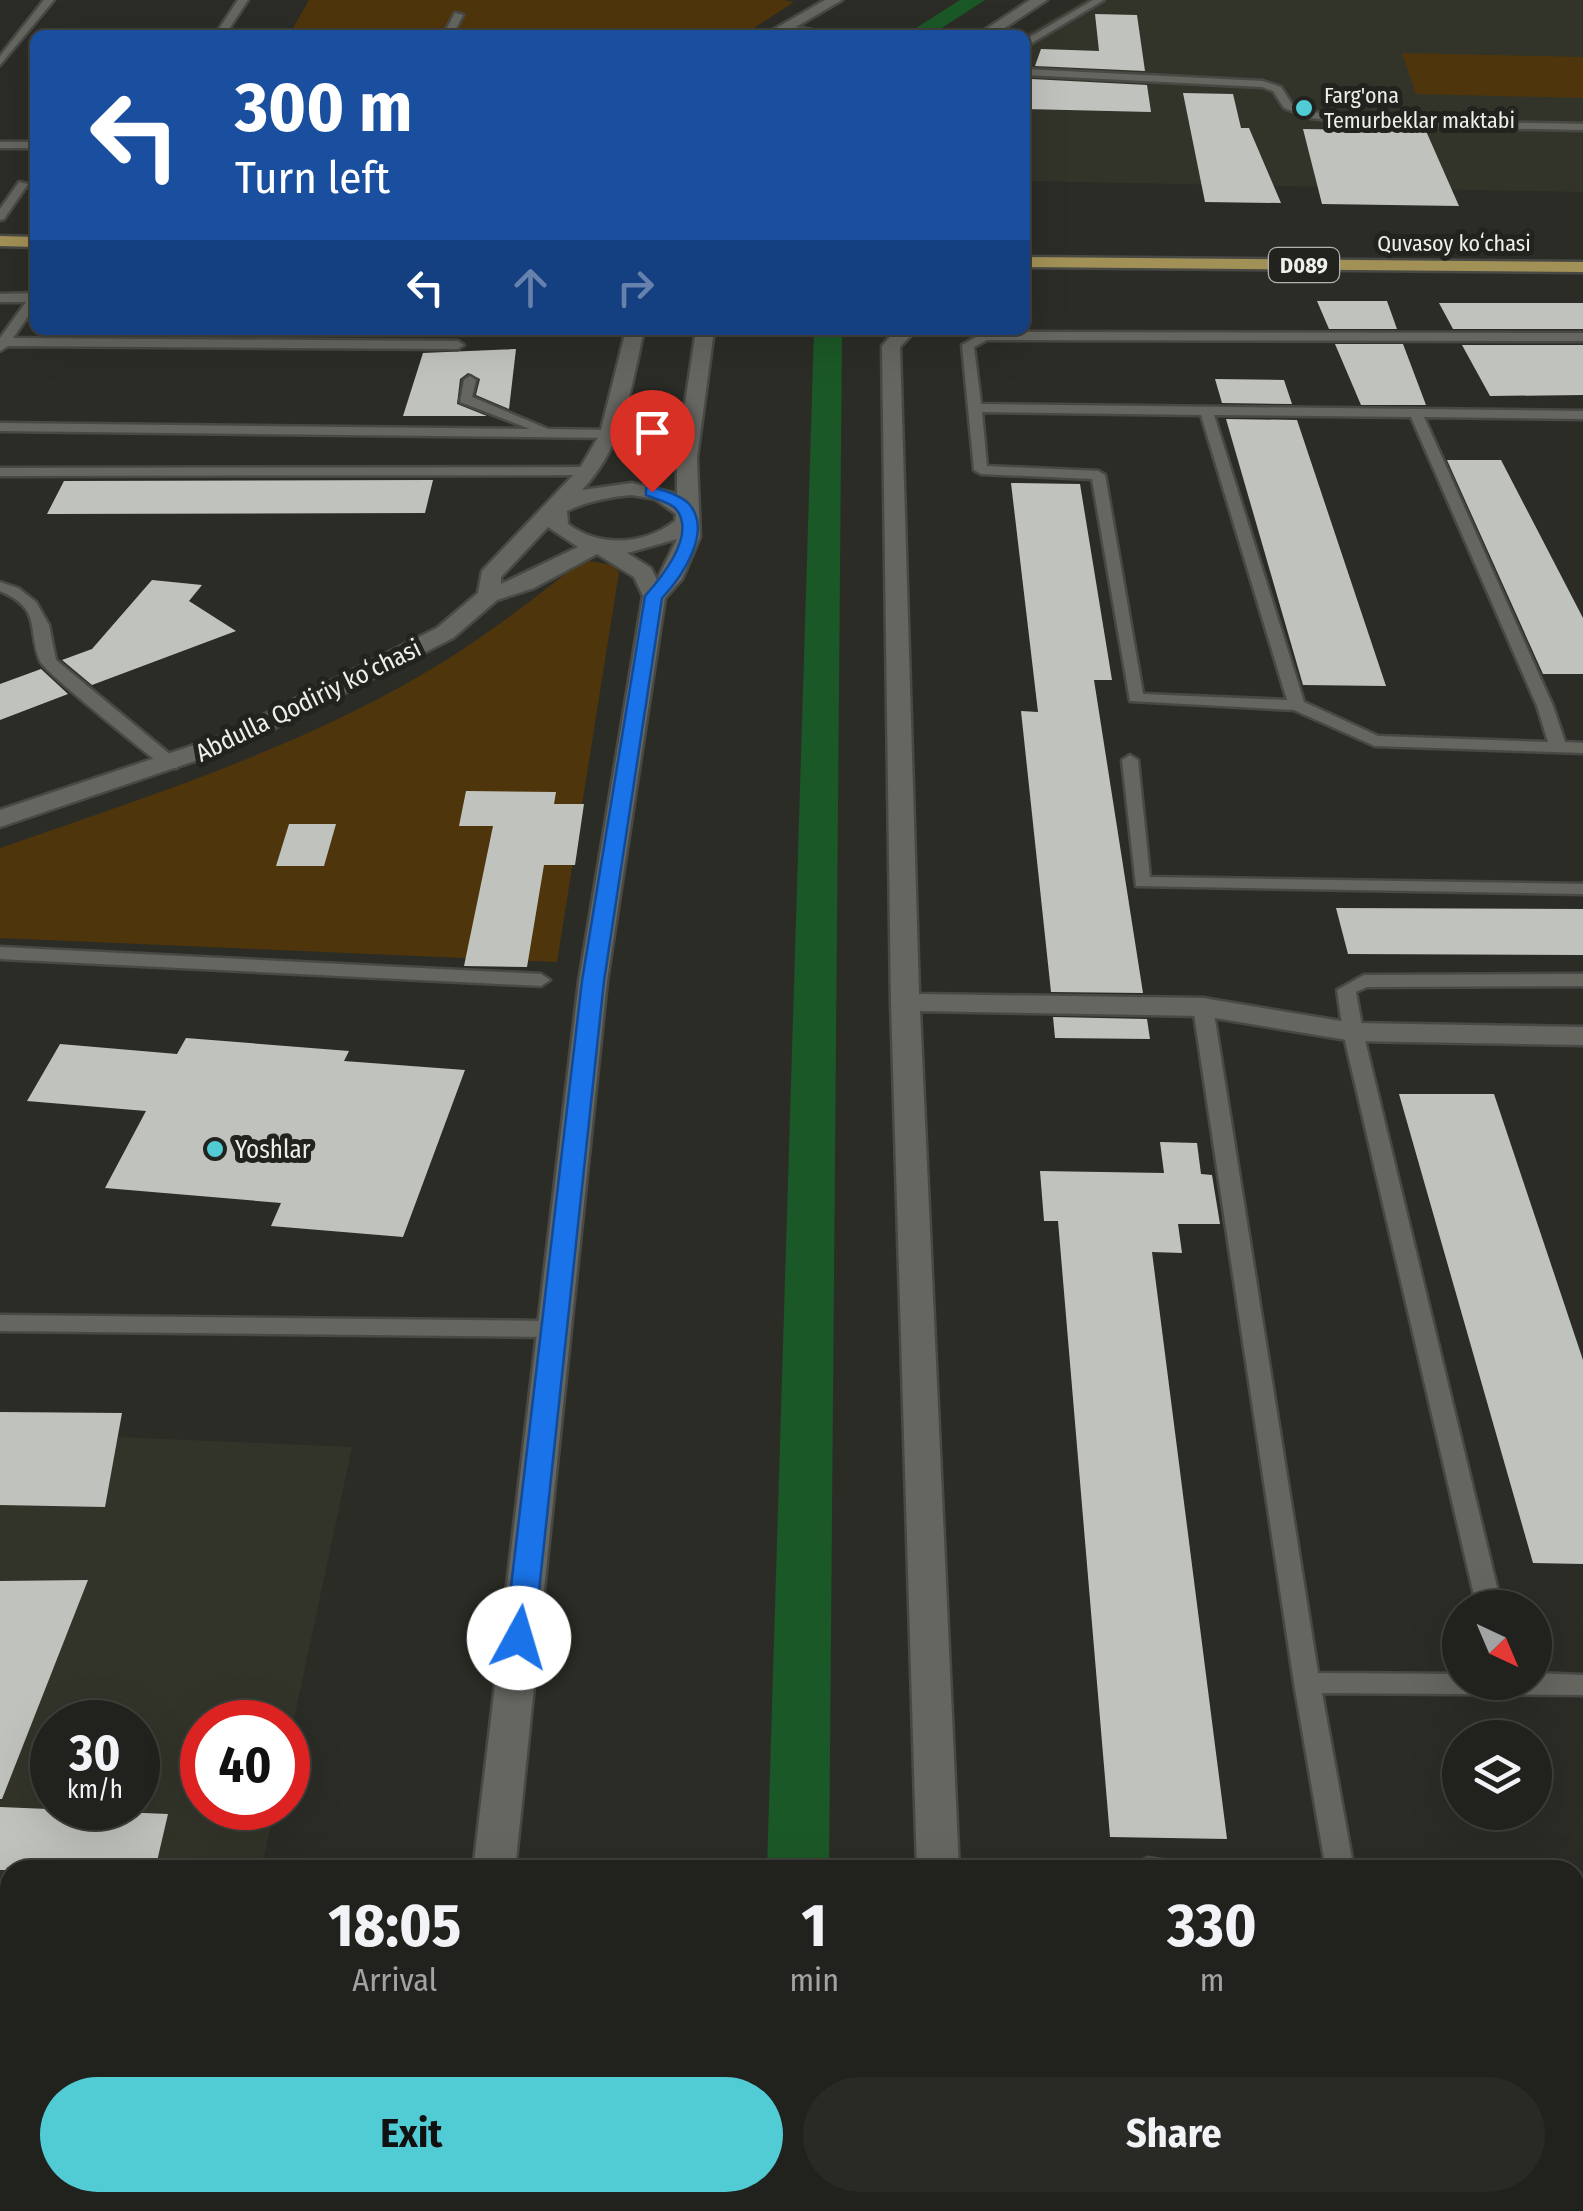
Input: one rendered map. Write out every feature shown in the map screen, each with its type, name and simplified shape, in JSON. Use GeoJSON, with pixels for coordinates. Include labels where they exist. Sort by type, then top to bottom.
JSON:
{"type":"FeatureCollection","features":[{"type":"Feature","properties":{"kind":"main road"},"geometry":{"type":"LineString","coordinates":[[0,242],[30,242]]}},
{"type":"Feature","properties":{"kind":"main road","name":"Quvasoy koʻchasi"},"geometry":{"type":"LineString","coordinates":[[1030,247],[1583,252]]}},
{"type":"Feature","properties":{"kind":"main road"},"geometry":{"type":"LineString","coordinates":[[0,254],[30,254]]}},
{"type":"Feature","properties":{"kind":"main road","name":"Quvasoy koʻchasi"},"geometry":{"type":"LineString","coordinates":[[1030,262],[1583,267]]}},
{"type":"Feature","properties":{"kind":"street"},"geometry":{"type":"LineString","coordinates":[[781,30],[835,0]]}},
{"type":"Feature","properties":{"kind":"street"},"geometry":{"type":"LineString","coordinates":[[992,30],[1040,0]]}},
{"type":"Feature","properties":{"kind":"street","name":"Abdulla Qodiriy koʻchasi"},"geometry":{"type":"LineString","coordinates":[[489,595],[490,576],[589,470],[610,434],[634,335]]}},
{"type":"Feature","properties":{"kind":"street"},"geometry":{"type":"LineString","coordinates":[[598,545],[620,546],[662,539],[685,523],[687,458],[704,335]]}},
{"type":"Feature","properties":{"kind":"street"},"geometry":{"type":"LineString","coordinates":[[902,335],[891,346],[905,1002],[938,1860]]}},
{"type":"Feature","properties":{"kind":"street"},"geometry":{"type":"LineString","coordinates":[[495,1860],[593,981],[654,596],[643,573],[598,545],[566,534],[558,526],[556,508],[591,493],[632,489],[669,497],[686,513],[689,537],[671,579],[654,596]]}},
{"type":"Feature","properties":{"kind":"street","name":"Abdulla Qodiriy koʻchasi"},"geometry":{"type":"LineString","coordinates":[[0,819],[230,741],[445,633],[489,595],[526,584],[598,545]]}},
{"type":"Feature","properties":{"kind":"street"},"geometry":{"type":"LineString","coordinates":[[905,1002],[1203,1007],[1353,1032],[1583,1036]]}},
{"type":"Feature","properties":{"kind":"lane"},"geometry":{"type":"LineString","coordinates":[[0,62],[49,0]]}},
{"type":"Feature","properties":{"kind":"lane"},"geometry":{"type":"LineString","coordinates":[[223,30],[243,0]]}},
{"type":"Feature","properties":{"kind":"lane"},"geometry":{"type":"LineString","coordinates":[[1030,41],[1099,0]]}},
{"type":"Feature","properties":{"kind":"lane"},"geometry":{"type":"LineString","coordinates":[[450,30],[458,15]]}},
{"type":"Feature","properties":{"kind":"lane"},"geometry":{"type":"LineString","coordinates":[[1030,72],[1262,84],[1277,89],[1288,106],[1310,114],[1378,122],[1583,127]]}},
{"type":"Feature","properties":{"kind":"lane"},"geometry":{"type":"LineString","coordinates":[[0,145],[30,145]]}},
{"type":"Feature","properties":{"kind":"lane"},"geometry":{"type":"LineString","coordinates":[[0,184],[29,184]]}},
{"type":"Feature","properties":{"kind":"lane"},"geometry":{"type":"LineString","coordinates":[[0,217],[29,184]]}},
{"type":"Feature","properties":{"kind":"lane"},"geometry":{"type":"LineString","coordinates":[[0,298],[30,297]]}},
{"type":"Feature","properties":{"kind":"lane"},"geometry":{"type":"LineString","coordinates":[[2,344],[30,304]]}},
{"type":"Feature","properties":{"kind":"lane"},"geometry":{"type":"LineString","coordinates":[[1583,337],[986,336],[968,345],[981,470],[1098,475],[1136,698],[1297,705],[1374,741],[1583,748]]}},
{"type":"Feature","properties":{"kind":"lane"},"geometry":{"type":"LineString","coordinates":[[2,344],[458,345]]}},
{"type":"Feature","properties":{"kind":"lane"},"geometry":{"type":"LineString","coordinates":[[470,380],[464,399],[552,434]]}},
{"type":"Feature","properties":{"kind":"lane"},"geometry":{"type":"LineString","coordinates":[[974,408],[1583,414]]}},
{"type":"Feature","properties":{"kind":"lane"},"geometry":{"type":"LineString","coordinates":[[1206,410],[1297,705]]}},
{"type":"Feature","properties":{"kind":"lane"},"geometry":{"type":"LineString","coordinates":[[1416,414],[1545,706],[1558,747]]}},
{"type":"Feature","properties":{"kind":"lane"},"geometry":{"type":"LineString","coordinates":[[0,428],[610,434]]}},
{"type":"Feature","properties":{"kind":"lane"},"geometry":{"type":"LineString","coordinates":[[0,472],[589,470]]}},
{"type":"Feature","properties":{"kind":"lane"},"geometry":{"type":"LineString","coordinates":[[0,586],[15,591],[36,608],[45,632],[48,662],[171,764]]}},
{"type":"Feature","properties":{"kind":"lane"},"geometry":{"type":"LineString","coordinates":[[1130,760],[1142,882],[1583,889]]}},
{"type":"Feature","properties":{"kind":"lane"},"geometry":{"type":"LineString","coordinates":[[0,953],[541,980]]}},
{"type":"Feature","properties":{"kind":"lane"},"geometry":{"type":"LineString","coordinates":[[1486,1590],[1346,990],[1364,981],[1583,980]]}},
{"type":"Feature","properties":{"kind":"lane"},"geometry":{"type":"LineString","coordinates":[[1203,1007],[1307,1683],[1338,1860]]}},
{"type":"Feature","properties":{"kind":"lane"},"geometry":{"type":"LineString","coordinates":[[0,1323],[552,1329]]}},
{"type":"Feature","properties":{"kind":"lane"},"geometry":{"type":"LineString","coordinates":[[1307,1683],[1442,1684]]}},
{"type":"Feature","properties":{"kind":"lane"},"geometry":{"type":"LineString","coordinates":[[1552,1685],[1583,1685]]}},
{"type":"Feature","properties":{"kind":"shaded area"},"geometry":{"type":"Polygon","coordinates":[[[309,0],[794,2],[751,30],[292,30],[309,0]]]}},
{"type":"Feature","properties":{"kind":"shaded area","name":"Farg'ona Temurbeklar maktabi"},"geometry":{"type":"Polygon","coordinates":[[[1085,0],[1583,0],[1583,192],[1030,181],[1030,32],[1085,0]]]}},
{"type":"Feature","properties":{"kind":"shaded area"},"geometry":{"type":"Polygon","coordinates":[[[1402,53],[1583,57],[1583,98],[1416,94],[1402,53]]]}},
{"type":"Feature","properties":{"kind":"shaded area"},"geometry":{"type":"Polygon","coordinates":[[[590,561],[613,565],[619,572],[557,962],[0,938],[0,848],[227,767],[338,719],[443,662],[573,568],[590,561]]]}},
{"type":"Feature","properties":{"kind":"shaded area"},"geometry":{"type":"Polygon","coordinates":[[[0,1432],[352,1447],[298,1700],[180,1700],[180,1830],[270,1830],[263,1860],[0,1860],[0,1432]]]}},
{"type":"Feature","properties":{"kind":"building"},"geometry":{"type":"Polygon","coordinates":[[[1095,14],[1137,15],[1145,71],[1035,66],[1041,49],[1099,51],[1095,14]]]}},
{"type":"Feature","properties":{"kind":"building"},"geometry":{"type":"Polygon","coordinates":[[[1031,79],[1147,85],[1151,112],[1030,109],[1031,79]]]}},
{"type":"Feature","properties":{"kind":"building"},"geometry":{"type":"Polygon","coordinates":[[[1183,93],[1233,94],[1241,128],[1249,128],[1281,203],[1205,202],[1183,93]]]}},
{"type":"Feature","properties":{"kind":"building"},"geometry":{"type":"Polygon","coordinates":[[[1303,129],[1426,131],[1459,206],[1322,204],[1303,129]]]}},
{"type":"Feature","properties":{"kind":"building"},"geometry":{"type":"Polygon","coordinates":[[[1317,301],[1387,301],[1397,329],[1329,329],[1317,301]]]}},
{"type":"Feature","properties":{"kind":"building"},"geometry":{"type":"Polygon","coordinates":[[[1439,303],[1583,303],[1583,329],[1453,329],[1439,303]]]}},
{"type":"Feature","properties":{"kind":"building"},"geometry":{"type":"Polygon","coordinates":[[[1335,344],[1403,344],[1426,405],[1361,405],[1335,344]]]}},
{"type":"Feature","properties":{"kind":"building"},"geometry":{"type":"Polygon","coordinates":[[[1462,345],[1583,345],[1583,395],[1490,396],[1462,345]]]}},
{"type":"Feature","properties":{"kind":"building"},"geometry":{"type":"Polygon","coordinates":[[[516,349],[509,409],[476,395],[480,379],[468,373],[460,379],[457,404],[487,416],[403,416],[423,353],[516,349]]]}},
{"type":"Feature","properties":{"kind":"building"},"geometry":{"type":"Polygon","coordinates":[[[1215,379],[1284,380],[1292,404],[1222,403],[1215,379]]]}},
{"type":"Feature","properties":{"kind":"building"},"geometry":{"type":"Polygon","coordinates":[[[1226,419],[1297,420],[1386,686],[1303,685],[1226,419]]]}},
{"type":"Feature","properties":{"kind":"building"},"geometry":{"type":"Polygon","coordinates":[[[1447,460],[1501,460],[1583,618],[1583,674],[1543,674],[1447,460]]]}},
{"type":"Feature","properties":{"kind":"building"},"geometry":{"type":"Polygon","coordinates":[[[433,480],[425,513],[47,514],[64,481],[433,480]]]}},
{"type":"Feature","properties":{"kind":"building"},"geometry":{"type":"Polygon","coordinates":[[[1011,483],[1080,484],[1112,680],[1094,680],[1143,993],[1051,992],[1021,711],[1038,712],[1011,483]]]}},
{"type":"Feature","properties":{"kind":"building"},"geometry":{"type":"Polygon","coordinates":[[[152,580],[202,585],[189,601],[236,631],[92,685],[62,660],[92,649],[152,580]]]}},
{"type":"Feature","properties":{"kind":"building"},"geometry":{"type":"Polygon","coordinates":[[[41,669],[68,694],[0,720],[0,684],[41,669]]]}},
{"type":"Feature","properties":{"kind":"building"},"geometry":{"type":"Polygon","coordinates":[[[466,791],[556,792],[554,804],[584,804],[575,865],[544,865],[527,967],[464,966],[493,826],[459,826],[466,791]]]}},
{"type":"Feature","properties":{"kind":"building"},"geometry":{"type":"Polygon","coordinates":[[[289,824],[336,824],[324,866],[276,866],[289,824]]]}},
{"type":"Feature","properties":{"kind":"building"},"geometry":{"type":"Polygon","coordinates":[[[1336,908],[1583,909],[1583,955],[1348,954],[1336,908]]]}},
{"type":"Feature","properties":{"kind":"building"},"geometry":{"type":"Polygon","coordinates":[[[1053,1017],[1147,1019],[1150,1039],[1055,1038],[1053,1017]]]}},
{"type":"Feature","properties":{"kind":"building"},"geometry":{"type":"Polygon","coordinates":[[[186,1038],[349,1051],[344,1061],[465,1070],[403,1237],[271,1226],[281,1203],[105,1188],[146,1111],[27,1101],[60,1044],[177,1054],[186,1038]]]}},
{"type":"Feature","properties":{"kind":"building"},"geometry":{"type":"Polygon","coordinates":[[[1399,1094],[1494,1094],[1583,1360],[1583,1564],[1533,1563],[1399,1094]]]}},
{"type":"Feature","properties":{"kind":"building"},"geometry":{"type":"Polygon","coordinates":[[[1160,1142],[1197,1143],[1201,1174],[1212,1175],[1220,1224],[1178,1224],[1182,1253],[1152,1252],[1227,1839],[1110,1837],[1058,1221],[1044,1221],[1040,1171],[1164,1173],[1160,1142]]]}},
{"type":"Feature","properties":{"kind":"building"},"geometry":{"type":"Polygon","coordinates":[[[0,1412],[122,1413],[105,1507],[0,1505],[0,1412]]]}},
{"type":"Feature","properties":{"kind":"building"},"geometry":{"type":"Polygon","coordinates":[[[88,1580],[41,1700],[30,1700],[30,1728],[2,1799],[0,1799],[0,1581],[88,1580]]]}},
{"type":"Feature","properties":{"kind":"building"},"geometry":{"type":"Polygon","coordinates":[[[0,1807],[30,1808],[30,1830],[160,1830],[160,1814],[168,1814],[157,1860],[0,1860],[0,1807]]]}},
{"type":"Feature","properties":{"kind":"waterway"},"geometry":{"type":"LineString","coordinates":[[924,30],[975,0]]}},
{"type":"Feature","properties":{"kind":"waterway"},"geometry":{"type":"LineString","coordinates":[[798,1860],[828,335]]}},
{"type":"Feature","properties":{"kind":"place","name":"Farg'ona Temurbeklar maktabi"},"geometry":{"type":"Point","coordinates":[1304,108]}},
{"type":"Feature","properties":{"kind":"place","name":"Yoshlar"},"geometry":{"type":"Point","coordinates":[215,1149]}},
{"type":"Feature","properties":{"kind":"route"},"geometry":{"type":"LineString","coordinates":[[519,1638],[593,981],[654,596],[671,579],[689,537],[681,504],[652,492]]}}]}
